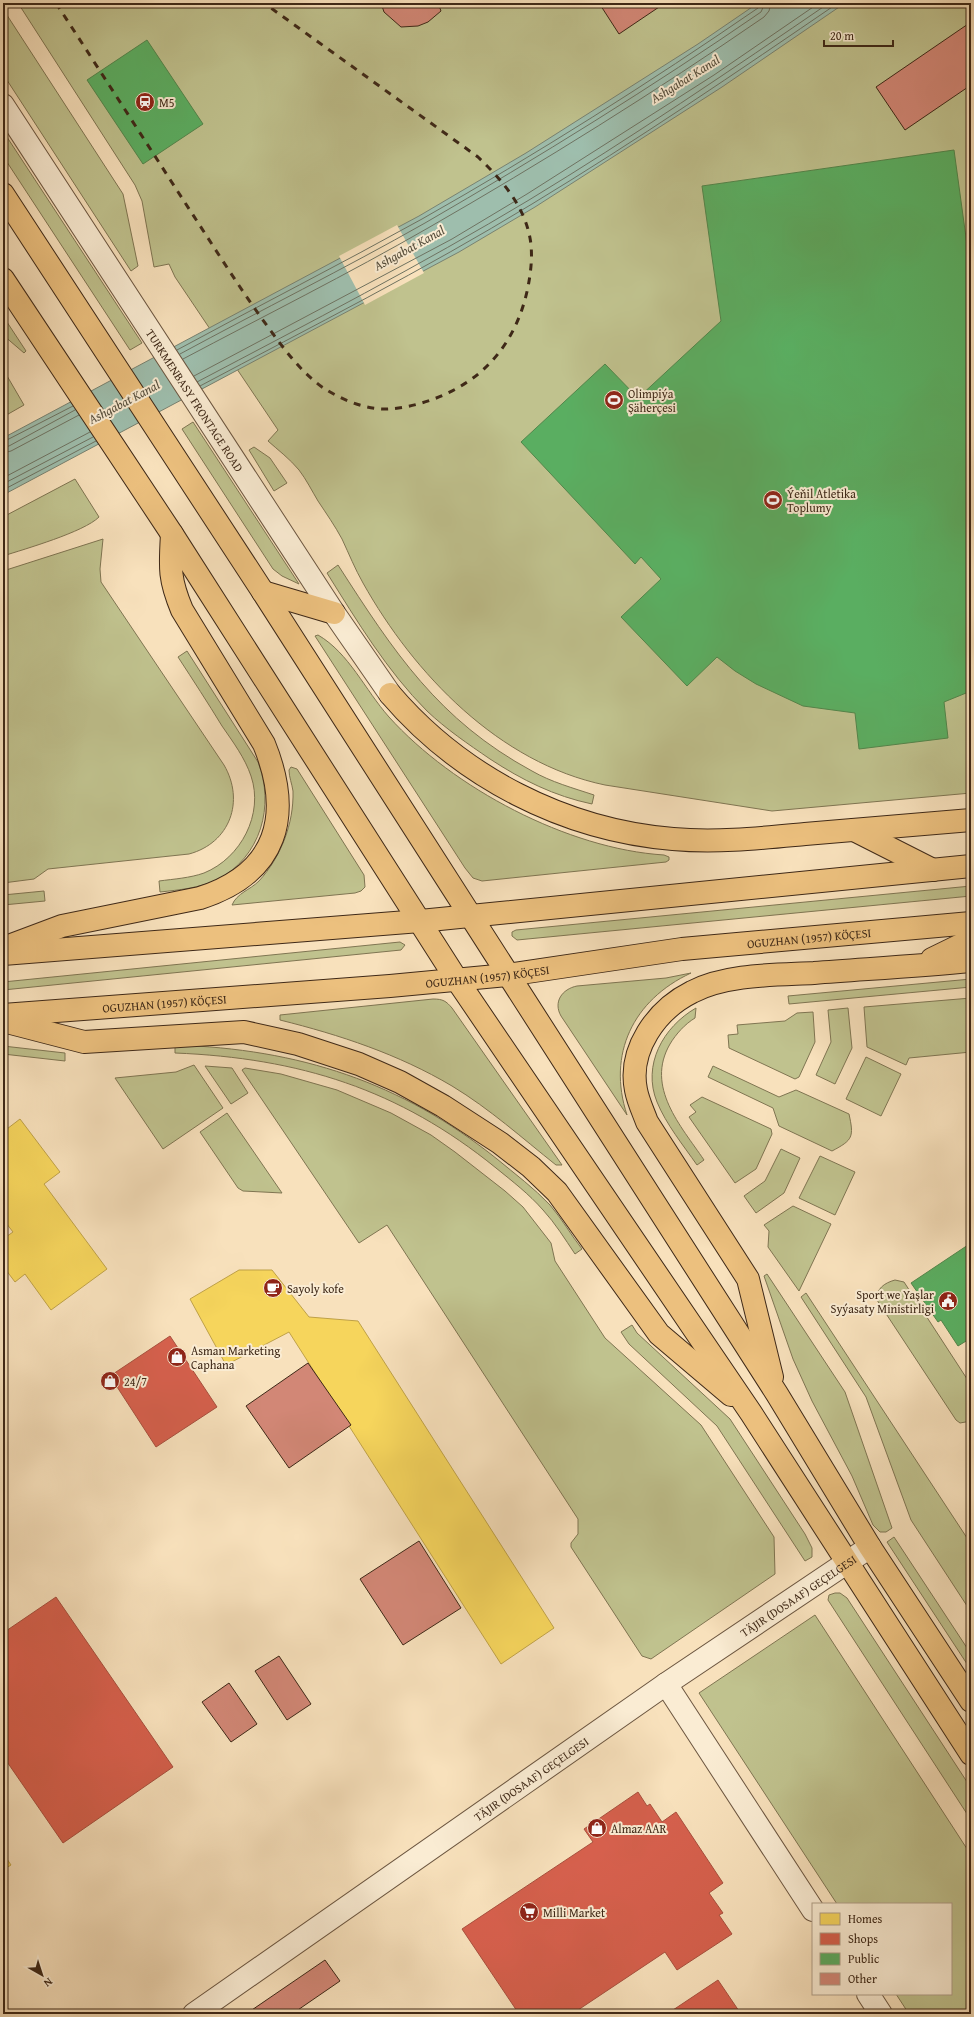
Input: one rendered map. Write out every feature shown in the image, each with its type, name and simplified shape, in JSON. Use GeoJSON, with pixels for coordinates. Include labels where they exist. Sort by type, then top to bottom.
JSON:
{"type":"FeatureCollection","features":[{"type":"Feature","properties":{"kind":"main road"},"geometry":{"type":"LineString","coordinates":[[3,194],[80,309],[264,592],[507,975],[776,1394],[870,1547],[971,1701]]}},
{"type":"Feature","properties":{"kind":"main road"},"geometry":{"type":"LineString","coordinates":[[3,279],[157,514],[172,534],[457,980],[751,1413],[971,1754]]}},
{"type":"Feature","properties":{"kind":"main road"},"geometry":{"type":"LineString","coordinates":[[3,948],[62,926],[200,898],[218,892],[230,886],[251,868],[270,844],[274,832],[278,805],[278,792],[270,758],[264,744],[182,610],[174,589],[170,570],[172,534]]}},
{"type":"Feature","properties":{"kind":"main road"},"geometry":{"type":"LineString","coordinates":[[264,592],[334,613]]}},
{"type":"Feature","properties":{"kind":"main road"},"geometry":{"type":"LineString","coordinates":[[390,694],[436,741],[490,779],[544,807],[598,826],[650,836],[699,841],[971,820]]}},
{"type":"Feature","properties":{"kind":"main road"},"geometry":{"type":"LineString","coordinates":[[853,830],[933,870]]}},
{"type":"Feature","properties":{"kind":"main road"},"geometry":{"type":"LineString","coordinates":[[3,954],[420,921],[971,866]]}},
{"type":"Feature","properties":{"kind":"main road","name":"OGUZHAN (1957) KÖÇESI"},"geometry":{"type":"LineString","coordinates":[[3,1015],[269,996],[457,980],[507,975],[682,950],[971,923]]}},
{"type":"Feature","properties":{"kind":"main road"},"geometry":{"type":"LineString","coordinates":[[918,966],[971,940]]}},
{"type":"Feature","properties":{"kind":"main road"},"geometry":{"type":"LineString","coordinates":[[776,1394],[748,1279],[647,1122],[636,1090],[635,1072],[638,1051],[648,1032],[673,1003],[692,991],[717,983],[756,976],[918,966],[971,961]]}},
{"type":"Feature","properties":{"kind":"main road"},"geometry":{"type":"LineString","coordinates":[[3,1021],[84,1042],[244,1032],[298,1044],[359,1064],[400,1082],[471,1123],[531,1167],[557,1192],[659,1334],[751,1413]]}},
{"type":"Feature","properties":{"kind":"street","name":"TURKMENBASY FRONTAGE ROAD"},"geometry":{"type":"LineString","coordinates":[[3,105],[334,613],[390,694]]}},
{"type":"Feature","properties":{"kind":"street","name":"TÄJIR (DOSAAF) GEÇELGESI"},"geometry":{"type":"LineString","coordinates":[[194,2014],[666,1684],[870,1547]]}},
{"type":"Feature","properties":{"kind":"street"},"geometry":{"type":"LineString","coordinates":[[666,1684],[812,1908]]}},
{"type":"Feature","properties":{"kind":"street"},"geometry":{"type":"LineString","coordinates":[[869,1995],[881,2014]]}},
{"type":"Feature","properties":{"kind":"green space","name":"Olimpiýa Şäherçesi"},"geometry":{"type":"Polygon","coordinates":[[[18,3],[971,3],[971,793],[772,811],[605,785],[566,774],[530,757],[495,735],[463,710],[434,681],[407,650],[384,617],[360,578],[342,539],[304,477],[292,462],[268,441],[278,430],[175,277],[169,264],[154,267],[142,201],[135,185],[18,3]]]}},
{"type":"Feature","properties":{"kind":"green space"},"geometry":{"type":"Polygon","coordinates":[[[3,9],[123,194],[138,266],[131,271],[3,74],[3,9]]]}},
{"type":"Feature","properties":{"kind":"green space"},"geometry":{"type":"Polygon","coordinates":[[[3,131],[142,343],[130,350],[3,156],[3,131]]]}},
{"type":"Feature","properties":{"kind":"green space"},"geometry":{"type":"Polygon","coordinates":[[[3,316],[26,351],[24,353],[3,335],[3,316]]]}},
{"type":"Feature","properties":{"kind":"green space"},"geometry":{"type":"Polygon","coordinates":[[[3,369],[24,405],[3,417],[3,369]]]}},
{"type":"Feature","properties":{"kind":"green space"},"geometry":{"type":"Polygon","coordinates":[[[193,422],[299,584],[282,576],[273,569],[182,429],[193,422]]]}},
{"type":"Feature","properties":{"kind":"green space"},"geometry":{"type":"Polygon","coordinates":[[[254,447],[270,458],[287,483],[274,491],[249,450],[254,447]]]}},
{"type":"Feature","properties":{"kind":"green space"},"geometry":{"type":"Polygon","coordinates":[[[75,479],[99,517],[91,523],[68,534],[3,556],[3,517],[75,479]]]}},
{"type":"Feature","properties":{"kind":"green space"},"geometry":{"type":"Polygon","coordinates":[[[103,539],[100,569],[101,582],[224,765],[230,779],[233,793],[233,806],[230,819],[224,830],[215,841],[189,854],[48,869],[34,879],[3,883],[3,571],[103,539]]]}},
{"type":"Feature","properties":{"kind":"green space"},"geometry":{"type":"Polygon","coordinates":[[[338,565],[399,655],[421,682],[444,706],[470,730],[499,751],[532,771],[554,782],[594,795],[592,804],[551,792],[514,774],[465,742],[427,711],[412,696],[386,662],[361,627],[327,573],[338,565]]]}},
{"type":"Feature","properties":{"kind":"green space"},"geometry":{"type":"Polygon","coordinates":[[[318,635],[339,652],[348,662],[389,717],[415,743],[445,768],[479,790],[514,810],[552,827],[590,841],[627,850],[664,855],[669,857],[669,860],[666,862],[482,881],[473,878],[465,868],[315,636],[318,635]]]}},
{"type":"Feature","properties":{"kind":"green space"},"geometry":{"type":"Polygon","coordinates":[[[187,651],[258,762],[263,779],[265,796],[264,813],[254,844],[244,858],[232,870],[217,880],[203,885],[160,892],[159,881],[199,875],[217,866],[229,857],[239,846],[246,833],[252,819],[254,805],[254,790],[251,776],[245,763],[178,657],[187,651]]]}},
{"type":"Feature","properties":{"kind":"green space"},"geometry":{"type":"Polygon","coordinates":[[[291,767],[297,769],[364,875],[365,887],[361,891],[355,893],[232,905],[237,897],[259,881],[267,872],[285,839],[293,803],[293,791],[289,775],[289,770],[291,767]]]}},
{"type":"Feature","properties":{"kind":"green space"},"geometry":{"type":"Polygon","coordinates":[[[971,886],[971,896],[517,940],[512,936],[512,932],[516,930],[971,886]]]}},
{"type":"Feature","properties":{"kind":"green space"},"geometry":{"type":"Polygon","coordinates":[[[44,891],[45,901],[3,905],[3,895],[44,891]]]}},
{"type":"Feature","properties":{"kind":"green space"},"geometry":{"type":"Polygon","coordinates":[[[400,942],[405,945],[401,950],[3,990],[3,982],[400,942]]]}},
{"type":"Feature","properties":{"kind":"green space"},"geometry":{"type":"Polygon","coordinates":[[[691,973],[671,984],[654,998],[640,1014],[630,1031],[623,1050],[620,1071],[622,1092],[627,1115],[561,1016],[558,1006],[560,997],[567,990],[577,986],[666,978],[691,973]]]}},
{"type":"Feature","properties":{"kind":"green space"},"geometry":{"type":"Polygon","coordinates":[[[971,979],[971,987],[789,1004],[788,996],[971,979]]]}},
{"type":"Feature","properties":{"kind":"green space"},"geometry":{"type":"Polygon","coordinates":[[[971,998],[971,1052],[909,1058],[906,1065],[867,1047],[864,1007],[971,998]]]}},
{"type":"Feature","properties":{"kind":"green space"},"geometry":{"type":"Polygon","coordinates":[[[433,999],[444,1001],[452,1008],[562,1165],[556,1165],[480,1104],[452,1086],[411,1064],[347,1039],[280,1020],[280,1015],[433,999]]]}},
{"type":"Feature","properties":{"kind":"green space"},"geometry":{"type":"Polygon","coordinates":[[[696,1008],[695,1018],[681,1030],[670,1044],[663,1060],[662,1075],[664,1091],[669,1105],[685,1134],[704,1160],[697,1165],[675,1134],[657,1102],[653,1088],[652,1074],[658,1048],[665,1036],[684,1016],[696,1008]]]}},
{"type":"Feature","properties":{"kind":"green space"},"geometry":{"type":"Polygon","coordinates":[[[848,1008],[852,1048],[835,1084],[816,1075],[831,1042],[828,1010],[848,1008]]]}},
{"type":"Feature","properties":{"kind":"green space"},"geometry":{"type":"Polygon","coordinates":[[[813,1012],[815,1042],[799,1077],[795,1079],[729,1048],[728,1035],[738,1034],[737,1025],[785,1021],[797,1013],[813,1012]]]}},
{"type":"Feature","properties":{"kind":"green space"},"geometry":{"type":"Polygon","coordinates":[[[175,1045],[220,1048],[264,1054],[306,1063],[346,1075],[386,1090],[424,1109],[461,1132],[531,1187],[550,1205],[582,1249],[575,1254],[556,1226],[538,1204],[496,1168],[459,1141],[422,1117],[385,1098],[346,1083],[305,1071],[264,1062],[220,1056],[175,1053],[175,1045]]]}},
{"type":"Feature","properties":{"kind":"green space"},"geometry":{"type":"Polygon","coordinates":[[[3,1046],[65,1053],[65,1061],[3,1054],[3,1046]]]}},
{"type":"Feature","properties":{"kind":"green space"},"geometry":{"type":"Polygon","coordinates":[[[866,1057],[901,1074],[881,1116],[846,1099],[866,1057]]]}},
{"type":"Feature","properties":{"kind":"green space"},"geometry":{"type":"Polygon","coordinates":[[[194,1065],[223,1108],[163,1149],[115,1078],[176,1072],[194,1065]]]}},
{"type":"Feature","properties":{"kind":"green space"},"geometry":{"type":"Polygon","coordinates":[[[205,1066],[232,1068],[248,1093],[231,1104],[205,1066]]]}},
{"type":"Feature","properties":{"kind":"green space"},"geometry":{"type":"Polygon","coordinates":[[[713,1066],[779,1097],[796,1090],[849,1114],[851,1133],[848,1141],[832,1151],[779,1126],[773,1108],[708,1077],[713,1066]]]}},
{"type":"Feature","properties":{"kind":"green space"},"geometry":{"type":"Polygon","coordinates":[[[245,1068],[281,1074],[337,1090],[391,1113],[431,1135],[455,1152],[523,1207],[551,1243],[555,1261],[605,1338],[701,1425],[774,1537],[775,1574],[651,1659],[642,1656],[571,1547],[571,1543],[578,1534],[578,1519],[387,1225],[359,1243],[242,1070],[245,1068]]]}},
{"type":"Feature","properties":{"kind":"green space"},"geometry":{"type":"Polygon","coordinates":[[[702,1097],[771,1129],[772,1134],[756,1169],[735,1183],[689,1117],[696,1112],[690,1105],[702,1097]]]}},
{"type":"Feature","properties":{"kind":"green space"},"geometry":{"type":"Polygon","coordinates":[[[227,1113],[282,1193],[243,1191],[238,1188],[200,1132],[227,1113]]]}},
{"type":"Feature","properties":{"kind":"green space"},"geometry":{"type":"Polygon","coordinates":[[[781,1149],[800,1158],[784,1193],[756,1213],[744,1196],[765,1181],[781,1149]]]}},
{"type":"Feature","properties":{"kind":"green space"},"geometry":{"type":"Polygon","coordinates":[[[820,1156],[855,1172],[835,1215],[799,1198],[820,1156]]]}},
{"type":"Feature","properties":{"kind":"green space"},"geometry":{"type":"Polygon","coordinates":[[[793,1206],[831,1224],[799,1291],[768,1247],[769,1231],[764,1225],[793,1206]]]}},
{"type":"Feature","properties":{"kind":"green space"},"geometry":{"type":"Polygon","coordinates":[[[767,1274],[845,1392],[892,1528],[886,1532],[880,1532],[873,1525],[852,1476],[812,1401],[793,1359],[764,1276],[767,1274]]]}},
{"type":"Feature","properties":{"kind":"green space"},"geometry":{"type":"Polygon","coordinates":[[[895,1280],[904,1282],[971,1385],[971,1421],[960,1423],[956,1420],[877,1300],[879,1290],[887,1283],[895,1280]]]}},
{"type":"Feature","properties":{"kind":"green space"},"geometry":{"type":"Polygon","coordinates":[[[806,1293],[971,1544],[971,1612],[911,1520],[866,1397],[801,1297],[806,1293]]]}},
{"type":"Feature","properties":{"kind":"green space"},"geometry":{"type":"Polygon","coordinates":[[[632,1325],[637,1333],[730,1419],[805,1534],[812,1548],[812,1557],[805,1561],[717,1426],[629,1344],[621,1332],[632,1325]]]}},
{"type":"Feature","properties":{"kind":"green space"},"geometry":{"type":"Polygon","coordinates":[[[894,1537],[971,1654],[971,1670],[887,1542],[894,1537]]]}},
{"type":"Feature","properties":{"kind":"green space"},"geometry":{"type":"Polygon","coordinates":[[[840,1593],[847,1598],[971,1788],[971,1820],[828,1600],[829,1595],[840,1593]]]}},
{"type":"Feature","properties":{"kind":"green space"},"geometry":{"type":"Polygon","coordinates":[[[815,1615],[971,1855],[971,2014],[909,2014],[897,1995],[952,1995],[952,1903],[836,1903],[699,1693],[815,1615]]]}},
{"type":"Feature","properties":{"kind":"water","name":"Ashgabat Kanal"},"geometry":{"type":"Polygon","coordinates":[[[758,3],[845,3],[722,87],[535,207],[459,252],[3,495],[3,438],[419,216],[526,153],[698,44],[758,3]]]}},
{"type":"Feature","properties":{"kind":"pier"},"geometry":{"type":"Polygon","coordinates":[[[397,225],[424,273],[365,305],[339,256],[397,225]]]}},
{"type":"Feature","properties":{"kind":"building: Homes"},"geometry":{"type":"Polygon","coordinates":[[[20,1119],[60,1172],[44,1184],[107,1269],[51,1310],[25,1274],[15,1282],[3,1266],[3,1239],[13,1232],[3,1219],[3,1132],[20,1119]]]}},
{"type":"Feature","properties":{"kind":"building: Homes"},"geometry":{"type":"Polygon","coordinates":[[[239,1270],[272,1270],[309,1317],[358,1321],[554,1628],[501,1664],[289,1332],[226,1365],[190,1299],[239,1270]]]}},
{"type":"Feature","properties":{"kind":"building: Homes"},"geometry":{"type":"Polygon","coordinates":[[[3,1853],[11,1865],[3,1870],[3,1853]]]}},
{"type":"Feature","properties":{"kind":"building: Shops"},"geometry":{"type":"Polygon","coordinates":[[[170,1336],[217,1407],[156,1447],[110,1376],[170,1336]]]}},
{"type":"Feature","properties":{"kind":"building: Shops"},"geometry":{"type":"Polygon","coordinates":[[[56,1597],[173,1767],[63,1843],[3,1756],[3,1633],[56,1597]]]}},
{"type":"Feature","properties":{"kind":"building: Shops"},"geometry":{"type":"Polygon","coordinates":[[[638,1792],[647,1806],[650,1804],[662,1822],[676,1812],[723,1883],[709,1893],[723,1913],[719,1915],[732,1934],[677,1970],[665,1952],[572,2014],[519,2014],[462,1929],[593,1842],[584,1829],[638,1792]]]}},
{"type":"Feature","properties":{"kind":"building: Shops"},"geometry":{"type":"Polygon","coordinates":[[[718,1980],[741,2014],[667,2014],[718,1980]]]}},
{"type":"Feature","properties":{"kind":"building: Public","name":"M5"},"geometry":{"type":"Polygon","coordinates":[[[147,40],[203,124],[143,164],[87,80],[147,40]]]}},
{"type":"Feature","properties":{"kind":"building: Public","name":"Ýeňil Atletika Toplumy"},"geometry":{"type":"Polygon","coordinates":[[[954,150],[971,274],[971,691],[944,702],[948,738],[859,749],[855,713],[803,706],[756,684],[735,671],[717,657],[687,686],[621,617],[661,579],[641,557],[635,564],[521,442],[605,364],[638,398],[721,321],[702,186],[954,150]]]}},
{"type":"Feature","properties":{"kind":"building: Public","name":"Sport we Yaşlar Syýasaty Ministirligi"},"geometry":{"type":"Polygon","coordinates":[[[971,1243],[971,1338],[958,1346],[941,1320],[938,1322],[911,1283],[971,1243]]]}},
{"type":"Feature","properties":{"kind":"building: Other"},"geometry":{"type":"Polygon","coordinates":[[[381,3],[438,3],[441,11],[428,22],[418,26],[401,27],[384,12],[381,3]]]}},
{"type":"Feature","properties":{"kind":"building: Other"},"geometry":{"type":"Polygon","coordinates":[[[440,3],[450,3],[441,6],[440,3]]]}},
{"type":"Feature","properties":{"kind":"building: Other"},"geometry":{"type":"Polygon","coordinates":[[[599,3],[665,3],[619,34],[599,3]]]}},
{"type":"Feature","properties":{"kind":"building: Other"},"geometry":{"type":"Polygon","coordinates":[[[971,22],[971,85],[905,130],[876,87],[971,22]]]}},
{"type":"Feature","properties":{"kind":"building: Other"},"geometry":{"type":"Polygon","coordinates":[[[308,1363],[351,1425],[289,1468],[246,1406],[308,1363]]]}},
{"type":"Feature","properties":{"kind":"building: Other"},"geometry":{"type":"Polygon","coordinates":[[[419,1541],[461,1608],[403,1645],[360,1579],[419,1541]]]}},
{"type":"Feature","properties":{"kind":"building: Other"},"geometry":{"type":"Polygon","coordinates":[[[279,1656],[311,1704],[287,1720],[255,1671],[279,1656]]]}},
{"type":"Feature","properties":{"kind":"building: Other"},"geometry":{"type":"Polygon","coordinates":[[[229,1683],[257,1724],[231,1742],[202,1702],[229,1683]]]}},
{"type":"Feature","properties":{"kind":"building: Other"},"geometry":{"type":"Polygon","coordinates":[[[325,1960],[340,1981],[292,2014],[246,2014],[325,1960]]]}},
{"type":"Feature","properties":{"kind":"railway"},"geometry":{"type":"LineString","coordinates":[[56,3],[236,281],[274,335],[299,367],[314,381],[329,391],[353,403],[371,408],[401,408],[442,396],[467,382],[488,365],[503,348],[519,319],[528,287],[531,262],[530,238],[523,215],[510,193],[495,174],[478,157],[264,3]]}},
{"type":"Feature","properties":{"kind":"place","name":"M5"},"geometry":{"type":"Point","coordinates":[145,102]}},
{"type":"Feature","properties":{"kind":"place","name":"Olimpiýa Şäherçesi"},"geometry":{"type":"Point","coordinates":[614,400]}},
{"type":"Feature","properties":{"kind":"place","name":"Ýeňil Atletika Toplumy"},"geometry":{"type":"Point","coordinates":[773,500]}},
{"type":"Feature","properties":{"kind":"place","name":"Sayoly kofe"},"geometry":{"type":"Point","coordinates":[273,1288]}},
{"type":"Feature","properties":{"kind":"place","name":"Sport we Yaşlar Syýasaty Ministirligi"},"geometry":{"type":"Point","coordinates":[948,1301]}},
{"type":"Feature","properties":{"kind":"place","name":"Asman Marketing Caphana"},"geometry":{"type":"Point","coordinates":[177,1357]}},
{"type":"Feature","properties":{"kind":"place","name":"24/7"},"geometry":{"type":"Point","coordinates":[110,1381]}},
{"type":"Feature","properties":{"kind":"place","name":"Almaz AAR"},"geometry":{"type":"Point","coordinates":[597,1828]}},
{"type":"Feature","properties":{"kind":"place","name":"Milli Market"},"geometry":{"type":"Point","coordinates":[529,1912]}}]}
